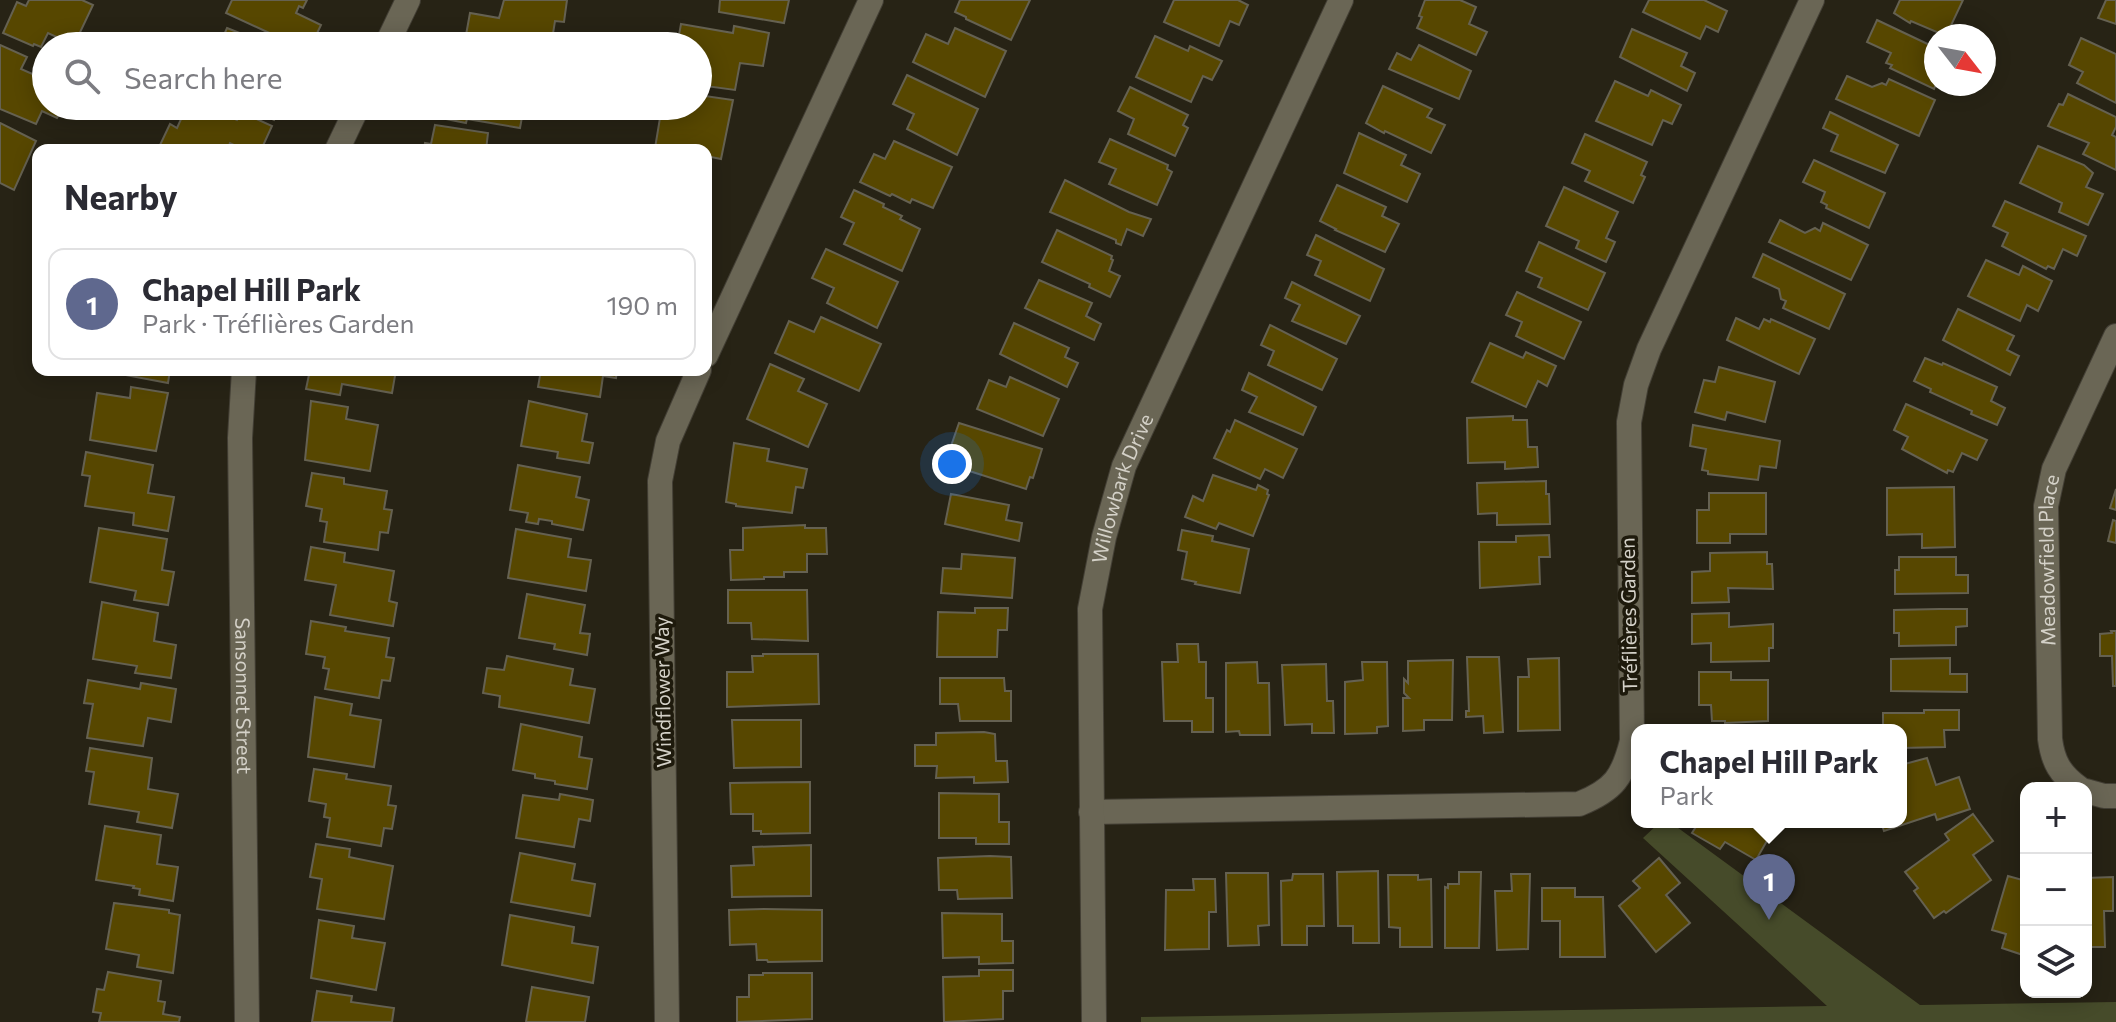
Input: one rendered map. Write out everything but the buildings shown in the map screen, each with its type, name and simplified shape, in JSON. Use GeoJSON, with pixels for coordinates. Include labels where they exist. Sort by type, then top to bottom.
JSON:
{"type":"FeatureCollection","features":[{"type":"Feature","properties":{"kind":"street"},"geometry":{"type":"LineString","coordinates":[[393,32],[408,0]]}},
{"type":"Feature","properties":{"kind":"street"},"geometry":{"type":"LineString","coordinates":[[712,342],[871,0]]}},
{"type":"Feature","properties":{"kind":"street","name":"Willowbark Drive"},"geometry":{"type":"LineString","coordinates":[[1094,1022],[1090,609],[1104,537],[1124,466],[1341,0]]}},
{"type":"Feature","properties":{"kind":"street","name":"Tréflières Garden"},"geometry":{"type":"LineString","coordinates":[[1632,724],[1628,494],[1629,422],[1636,385],[1649,349],[1812,0]]}},
{"type":"Feature","properties":{"kind":"street"},"geometry":{"type":"LineString","coordinates":[[340,144],[351,120]]}},
{"type":"Feature","properties":{"kind":"street","name":"Meadowfield Place"},"geometry":{"type":"LineString","coordinates":[[2071,782],[2063,776],[2053,759],[2050,739],[2046,506],[2054,469],[2116,336]]}},
{"type":"Feature","properties":{"kind":"street","name":"Sansonnet Street"},"geometry":{"type":"LineString","coordinates":[[244,376],[240,438],[247,1022]]}},
{"type":"Feature","properties":{"kind":"street","name":"Windflower Way"},"geometry":{"type":"LineString","coordinates":[[667,1022],[660,481],[668,441],[696,376]]}},
{"type":"Feature","properties":{"kind":"street","name":"Tréflières Garden"},"geometry":{"type":"LineString","coordinates":[[1091,812],[1579,804],[1598,797],[1615,784],[1626,764],[1631,745]]}},
{"type":"Feature","properties":{"kind":"street"},"geometry":{"type":"LineString","coordinates":[[2092,793],[2116,796]]}},
{"type":"Feature","properties":{"kind":"green space"},"geometry":{"type":"Polygon","coordinates":[[[1654,828],[1678,828],[1920,1005],[2116,1002],[2116,1022],[1141,1022],[1141,1017],[1827,1006],[1643,838],[1654,828]]]}},
{"type":"Feature","properties":{"kind":"place","name":"Chapel Hill Park"},"geometry":{"type":"Point","coordinates":[1769,920]}}]}
